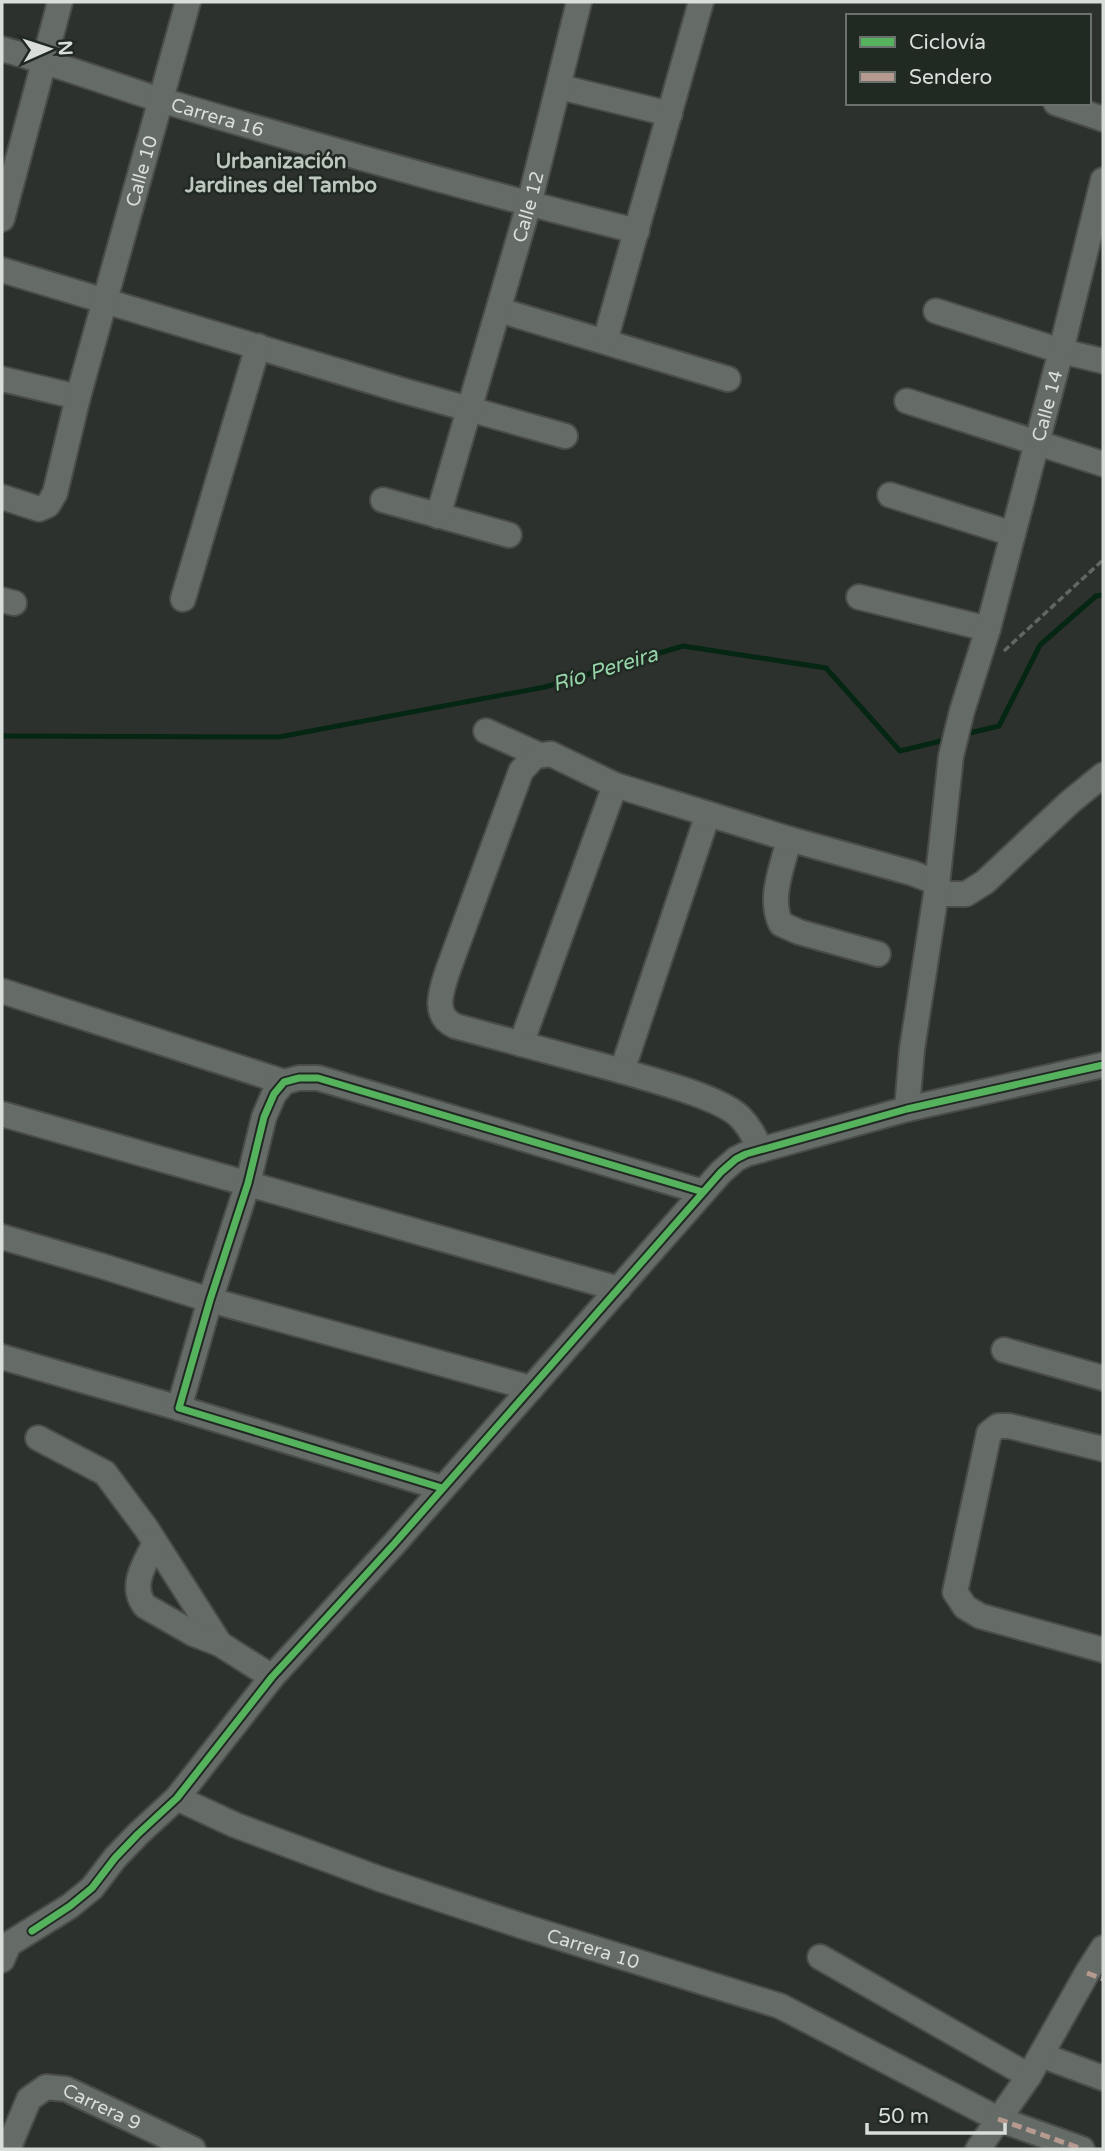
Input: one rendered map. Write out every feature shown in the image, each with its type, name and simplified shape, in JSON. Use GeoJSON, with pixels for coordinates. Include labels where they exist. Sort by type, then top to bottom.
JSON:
{"type":"FeatureCollection","features":[{"type":"Feature","properties":{"kind":"street"},"geometry":{"type":"LineString","coordinates":[[2,219],[60,2]]}},
{"type":"Feature","properties":{"kind":"street","name":"Calle 10"},"geometry":{"type":"LineString","coordinates":[[2,497],[39,509],[48,505],[55,493],[78,397],[188,2]]}},
{"type":"Feature","properties":{"kind":"street","name":"Calle 12"},"geometry":{"type":"LineString","coordinates":[[438,516],[529,204],[579,2]]}},
{"type":"Feature","properties":{"kind":"street"},"geometry":{"type":"LineString","coordinates":[[606,341],[670,114],[693,4]]}},
{"type":"Feature","properties":{"kind":"street","name":"Carrera 16"},"geometry":{"type":"LineString","coordinates":[[2,49],[44,60],[161,100],[529,204],[637,231]]}},
{"type":"Feature","properties":{"kind":"street"},"geometry":{"type":"LineString","coordinates":[[560,87],[670,114]]}},
{"type":"Feature","properties":{"kind":"street"},"geometry":{"type":"LineString","coordinates":[[1062,105],[1103,119]]}},
{"type":"Feature","properties":{"kind":"street","name":"Calle 14"},"geometry":{"type":"LineString","coordinates":[[907,1110],[912,1049],[937,889],[951,756],[988,629],[1062,351],[1094,257],[1103,180]]}},
{"type":"Feature","properties":{"kind":"street"},"geometry":{"type":"LineString","coordinates":[[2,270],[565,436]]}},
{"type":"Feature","properties":{"kind":"street"},"geometry":{"type":"LineString","coordinates":[[499,310],[729,379]]}},
{"type":"Feature","properties":{"kind":"street"},"geometry":{"type":"LineString","coordinates":[[936,311],[1062,351],[1103,361]]}},
{"type":"Feature","properties":{"kind":"street"},"geometry":{"type":"LineString","coordinates":[[183,599],[258,346]]}},
{"type":"Feature","properties":{"kind":"street"},"geometry":{"type":"LineString","coordinates":[[2,379],[78,397]]}},
{"type":"Feature","properties":{"kind":"street"},"geometry":{"type":"LineString","coordinates":[[907,401],[1103,464]]}},
{"type":"Feature","properties":{"kind":"street"},"geometry":{"type":"LineString","coordinates":[[890,495],[1013,534]]}},
{"type":"Feature","properties":{"kind":"street"},"geometry":{"type":"LineString","coordinates":[[383,500],[509,535]]}},
{"type":"Feature","properties":{"kind":"street"},"geometry":{"type":"LineString","coordinates":[[859,597],[988,629]]}},
{"type":"Feature","properties":{"kind":"street"},"geometry":{"type":"LineString","coordinates":[[486,731],[539,755]]}},
{"type":"Feature","properties":{"kind":"street"},"geometry":{"type":"LineString","coordinates":[[761,1150],[752,1131],[740,1116],[721,1103],[622,1071],[449,1023],[442,1015],[440,1000],[447,970],[521,771],[530,759],[551,754],[615,785],[789,839],[912,873],[937,889],[966,894],[985,882],[1070,802],[1103,775]]}},
{"type":"Feature","properties":{"kind":"street"},"geometry":{"type":"LineString","coordinates":[[521,1044],[615,785]]}},
{"type":"Feature","properties":{"kind":"street"},"geometry":{"type":"LineString","coordinates":[[622,1071],[708,814]]}},
{"type":"Feature","properties":{"kind":"street"},"geometry":{"type":"LineString","coordinates":[[789,839],[776,892],[776,907],[781,924],[799,932],[878,954]]}},
{"type":"Feature","properties":{"kind":"street"},"geometry":{"type":"LineString","coordinates":[[2,991],[284,1082],[299,1078],[318,1078],[703,1192]]}},
{"type":"Feature","properties":{"kind":"street"},"geometry":{"type":"LineString","coordinates":[[4,1949],[70,1906],[92,1888],[115,1858],[177,1798],[272,1676],[703,1192],[736,1159],[907,1110],[1103,1065]]}},
{"type":"Feature","properties":{"kind":"street"},"geometry":{"type":"LineString","coordinates":[[179,1408],[248,1183],[264,1117],[274,1094],[284,1082]]}},
{"type":"Feature","properties":{"kind":"street"},"geometry":{"type":"LineString","coordinates":[[2,1114],[618,1289]]}},
{"type":"Feature","properties":{"kind":"street"},"geometry":{"type":"LineString","coordinates":[[2,1237],[210,1300],[531,1388]]}},
{"type":"Feature","properties":{"kind":"street"},"geometry":{"type":"LineString","coordinates":[[1004,1350],[1103,1378]]}},
{"type":"Feature","properties":{"kind":"street"},"geometry":{"type":"LineString","coordinates":[[2,1357],[442,1488]]}},
{"type":"Feature","properties":{"kind":"street"},"geometry":{"type":"LineString","coordinates":[[1103,1449],[1009,1426],[998,1426],[989,1433],[955,1592],[964,1607],[979,1616],[1103,1650]]}},
{"type":"Feature","properties":{"kind":"street"},"geometry":{"type":"LineString","coordinates":[[38,1438],[105,1473],[155,1543],[220,1644]]}},
{"type":"Feature","properties":{"kind":"street"},"geometry":{"type":"LineString","coordinates":[[155,1543],[138,1581],[138,1594],[145,1606],[183,1628],[220,1644],[272,1676]]}},
{"type":"Feature","properties":{"kind":"street","name":"Carrera 10"},"geometry":{"type":"LineString","coordinates":[[177,1798],[235,1825],[380,1879],[780,2006],[998,2119],[1082,2149]]}},
{"type":"Feature","properties":{"kind":"street"},"geometry":{"type":"LineString","coordinates":[[978,2149],[1095,1976],[1103,1948]]}},
{"type":"Feature","properties":{"kind":"street"},"geometry":{"type":"LineString","coordinates":[[820,1957],[1035,2065],[1103,2078]]}},
{"type":"Feature","properties":{"kind":"street","name":"Carrera 9"},"geometry":{"type":"LineString","coordinates":[[8,2149],[29,2099],[46,2087],[66,2090],[193,2149]]}},
{"type":"Feature","properties":{"kind":"path"},"geometry":{"type":"LineString","coordinates":[[973,677],[1103,560]]}},
{"type":"Feature","properties":{"kind":"waterway","name":"Río Pereira"},"geometry":{"type":"LineString","coordinates":[[965,734],[999,726],[1040,645],[1096,596],[1103,595]]}},
{"type":"Feature","properties":{"kind":"waterway","name":"Río Pereira"},"geometry":{"type":"LineString","coordinates":[[2,736],[279,737],[545,687],[683,646],[826,668],[900,751],[949,739]]}},
{"type":"Feature","properties":{"kind":"marked path"},"geometry":{"type":"LineString","coordinates":[[1087,1973],[1103,1979]]}},
{"type":"Feature","properties":{"kind":"marked path"},"geometry":{"type":"LineString","coordinates":[[998,2119],[1082,2149]]}},
{"type":"Feature","properties":{"kind":"cycle path"},"geometry":{"type":"LineString","coordinates":[[32,1931],[92,1888],[115,1858],[177,1798],[272,1677],[394,1544],[721,1172],[736,1159],[907,1109],[1103,1065]]}},
{"type":"Feature","properties":{"kind":"cycle path"},"geometry":{"type":"LineString","coordinates":[[442,1488],[179,1408],[248,1183],[264,1117],[274,1094],[284,1082],[299,1078],[318,1078],[703,1192]]}},
{"type":"Feature","properties":{"kind":"district","name":"Urbanización Jardines del Tambo"},"geometry":{"type":"Point","coordinates":[281,173]}}]}
